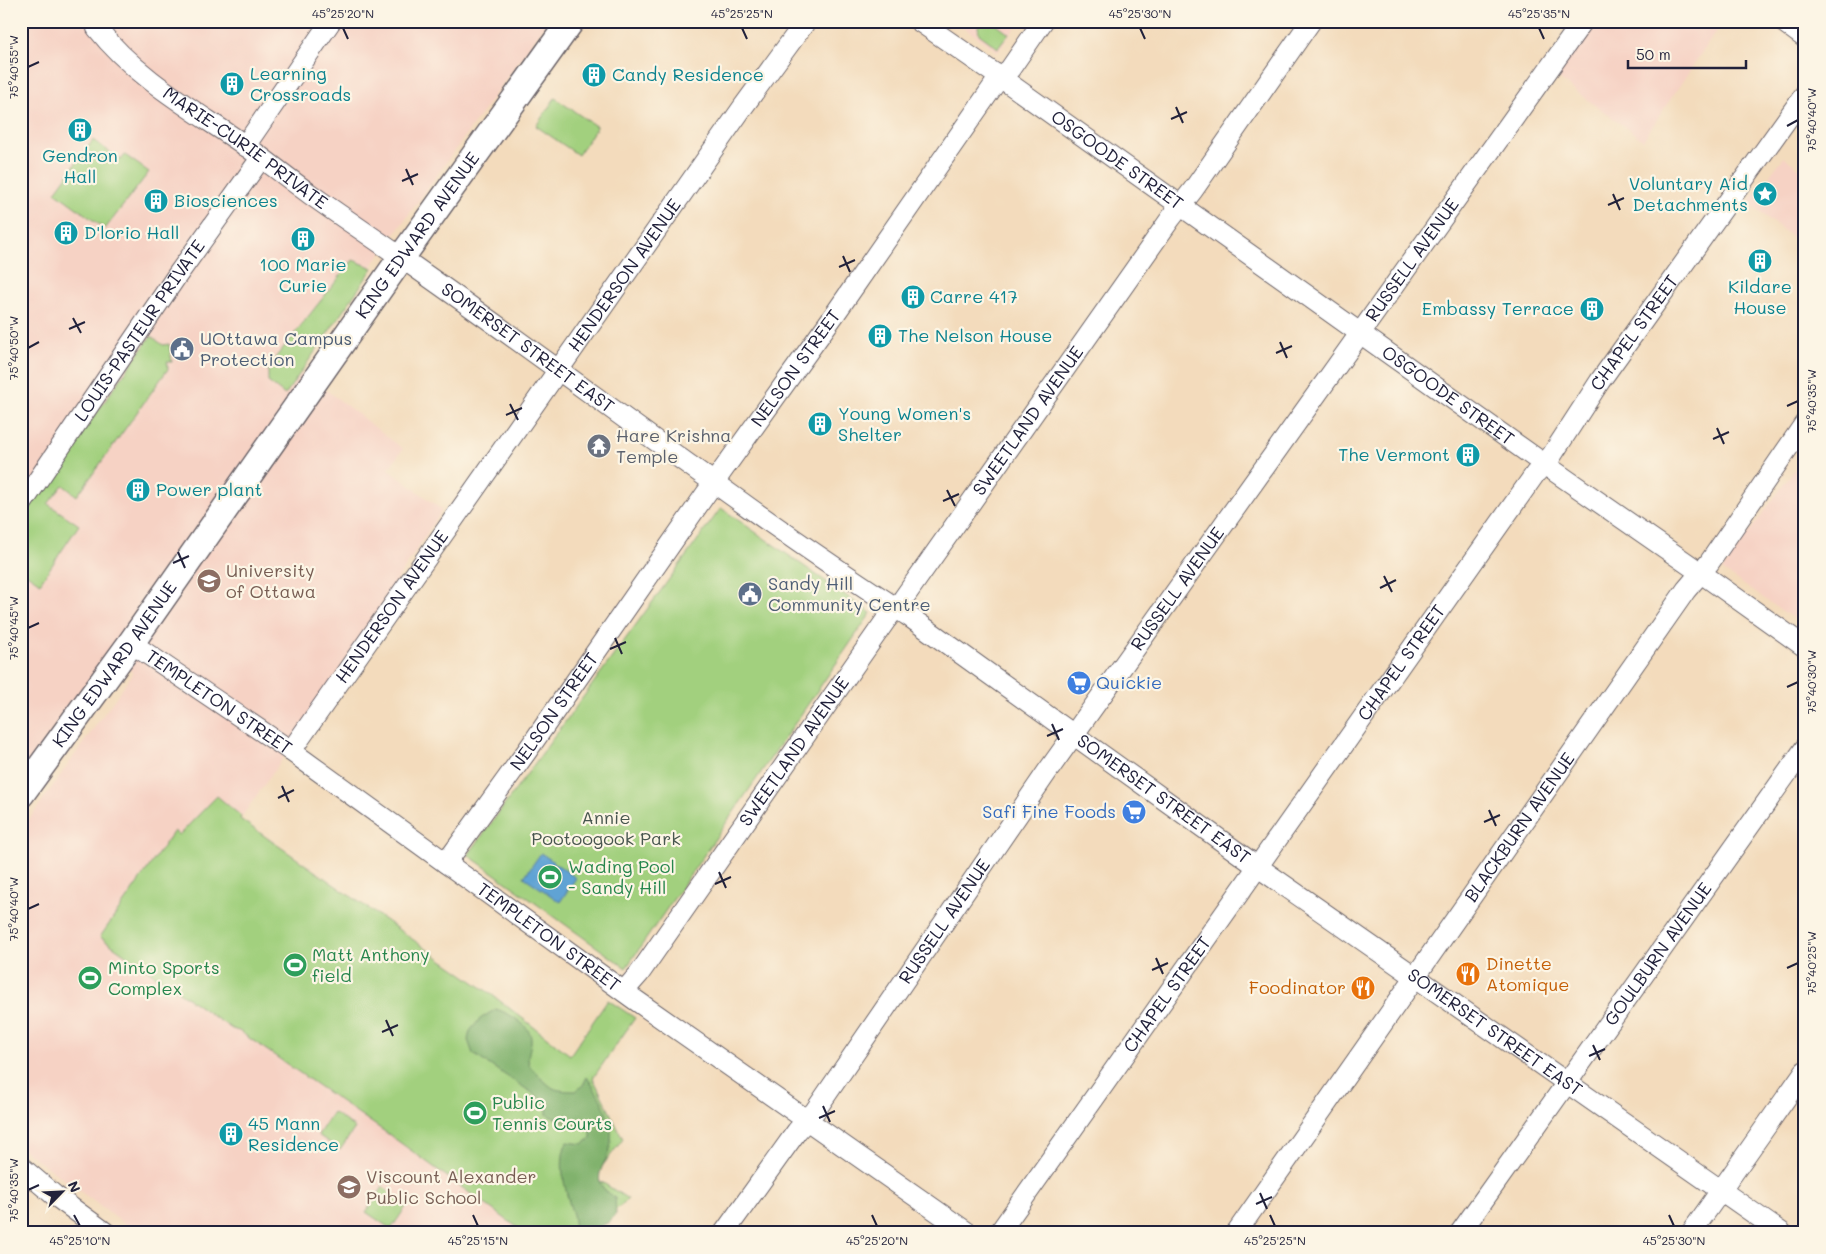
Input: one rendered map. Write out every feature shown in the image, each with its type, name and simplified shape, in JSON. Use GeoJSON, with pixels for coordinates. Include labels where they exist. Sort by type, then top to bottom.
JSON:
{"type":"FeatureCollection","features":[{"type":"Feature","properties":{"kind":"main road","name":"KING EDWARD AVENUE"},"geometry":{"type":"LineString","coordinates":[[21,794],[572,21]]}},
{"type":"Feature","properties":{"kind":"street"},"geometry":{"type":"LineString","coordinates":[[245,146],[331,21]]}},
{"type":"Feature","properties":{"kind":"street","name":"HENDERSON AVENUE"},"geometry":{"type":"LineString","coordinates":[[291,751],[743,107],[806,21]]}},
{"type":"Feature","properties":{"kind":"street","name":"OSGOODE STREET"},"geometry":{"type":"LineString","coordinates":[[919,21],[1805,647]]}},
{"type":"Feature","properties":{"kind":"street","name":"NELSON STREET"},"geometry":{"type":"LineString","coordinates":[[446,863],[527,751],[714,482],[837,311],[999,78],[1010,69],[1043,21]]}},
{"type":"Feature","properties":{"kind":"street","name":"SWEETLAND AVENUE"},"geometry":{"type":"LineString","coordinates":[[624,991],[640,974],[798,746],[1311,21]]}},
{"type":"Feature","properties":{"kind":"street","name":"RUSSELL AVENUE"},"geometry":{"type":"LineString","coordinates":[[724,1233],[797,1130],[815,1111],[1047,772],[1583,21]]}},
{"type":"Feature","properties":{"kind":"street"},"geometry":{"type":"LineString","coordinates":[[1782,21],[1805,38]]}},
{"type":"Feature","properties":{"kind":"street","name":"MARIE-CURIE PRIVATE"},"geometry":{"type":"LineString","coordinates":[[99,25],[113,48],[165,91],[402,258]]}},
{"type":"Feature","properties":{"kind":"street","name":"CHAPEL STREET"},"geometry":{"type":"LineString","coordinates":[[999,1233],[1535,474],[1552,455],[1600,381],[1805,94]]}},
{"type":"Feature","properties":{"kind":"street","name":"LOUIS-PASTEUR PRIVATE"},"geometry":{"type":"LineString","coordinates":[[21,505],[176,277],[261,158]]}},
{"type":"Feature","properties":{"kind":"street","name":"SOMERSET STREET EAST"},"geometry":{"type":"LineString","coordinates":[[402,258],[714,482],[857,583],[896,608],[1258,867],[1722,1189],[1782,1233]]}},
{"type":"Feature","properties":{"kind":"street","name":"BLACKBURN AVENUE"},"geometry":{"type":"LineString","coordinates":[[1236,1233],[1805,423]]}},
{"type":"Feature","properties":{"kind":"street","name":"TEMPLETON STREET"},"geometry":{"type":"LineString","coordinates":[[130,643],[291,751],[624,991],[968,1233]]}},
{"type":"Feature","properties":{"kind":"street","name":"GOULBURN AVENUE"},"geometry":{"type":"LineString","coordinates":[[1460,1233],[1805,748]]}},
{"type":"Feature","properties":{"kind":"street"},"geometry":{"type":"LineString","coordinates":[[1691,1233],[1805,1071]]}},
{"type":"Feature","properties":{"kind":"street"},"geometry":{"type":"LineString","coordinates":[[21,1168],[106,1233]]}},
{"type":"Feature","properties":{"kind":"street"},"geometry":{"type":"LineString","coordinates":[[21,1176],[54,1195]]}},
{"type":"Feature","properties":{"kind":"shaded area","name":"University of Ottawa"},"geometry":{"type":"Polygon","coordinates":[[[21,21],[548,21],[296,371],[333,395],[403,449],[388,469],[442,510],[279,764],[240,819],[491,994],[391,1136],[525,1233],[137,1233],[21,1148],[21,831],[133,673],[110,653],[21,773],[21,21]]]}},
{"type":"Feature","properties":{"kind":"shaded area"},"geometry":{"type":"Polygon","coordinates":[[[955,21],[1020,21],[998,52],[955,21]]]}},
{"type":"Feature","properties":{"kind":"shaded area"},"geometry":{"type":"Polygon","coordinates":[[[1591,21],[1723,21],[1643,140],[1552,74],[1591,21]]]}},
{"type":"Feature","properties":{"kind":"shaded area"},"geometry":{"type":"Polygon","coordinates":[[[1784,157],[1805,173],[1805,247],[1748,203],[1784,157]]]}},
{"type":"Feature","properties":{"kind":"shaded area"},"geometry":{"type":"Polygon","coordinates":[[[1805,455],[1805,604],[1794,619],[1722,570],[1805,455]]]}},
{"type":"Feature","properties":{"kind":"green space"},"geometry":{"type":"Polygon","coordinates":[[[982,21],[993,22],[1009,34],[998,48],[979,34],[978,26],[982,21]]]}},
{"type":"Feature","properties":{"kind":"green space"},"geometry":{"type":"Polygon","coordinates":[[[555,98],[597,127],[578,155],[536,126],[555,98]]]}},
{"type":"Feature","properties":{"kind":"green space"},"geometry":{"type":"Polygon","coordinates":[[[93,140],[121,160],[125,155],[149,172],[105,229],[55,192],[93,140]]]}},
{"type":"Feature","properties":{"kind":"green space"},"geometry":{"type":"Polygon","coordinates":[[[353,260],[373,268],[285,395],[268,382],[268,367],[353,260]]]}},
{"type":"Feature","properties":{"kind":"green space"},"geometry":{"type":"Polygon","coordinates":[[[151,336],[163,345],[169,344],[172,362],[167,362],[168,369],[77,496],[63,485],[48,504],[79,525],[40,583],[21,570],[21,519],[151,336]]]}},
{"type":"Feature","properties":{"kind":"green space","name":"Annie Pootoogook Park"},"geometry":{"type":"Polygon","coordinates":[[[721,508],[871,613],[626,968],[468,855],[721,508]]]}},
{"type":"Feature","properties":{"kind":"green space","name":"Matt Anthony field"},"geometry":{"type":"Polygon","coordinates":[[[217,796],[241,816],[240,819],[491,994],[570,1055],[608,1000],[635,1018],[593,1078],[623,1139],[594,1177],[628,1199],[590,1233],[525,1233],[391,1136],[100,937],[174,831],[179,835],[217,796]]]}},
{"type":"Feature","properties":{"kind":"green space"},"geometry":{"type":"Polygon","coordinates":[[[496,1009],[512,1016],[526,1028],[531,1038],[529,1064],[544,1081],[555,1089],[576,1091],[583,1085],[587,1077],[604,1107],[610,1124],[611,1141],[610,1150],[599,1178],[606,1191],[615,1198],[616,1214],[609,1222],[588,1233],[567,1233],[574,1226],[574,1223],[565,1188],[562,1164],[567,1142],[583,1144],[591,1138],[591,1132],[586,1124],[575,1126],[547,1115],[547,1106],[540,1098],[473,1054],[468,1040],[470,1031],[480,1019],[496,1009]]]}},
{"type":"Feature","properties":{"kind":"green space"},"geometry":{"type":"Polygon","coordinates":[[[333,1112],[355,1128],[340,1150],[318,1135],[333,1112]]]}},
{"type":"Feature","properties":{"kind":"green space"},"geometry":{"type":"Polygon","coordinates":[[[383,1187],[408,1204],[391,1229],[366,1212],[383,1187]]]}},
{"type":"Feature","properties":{"kind":"water","name":"Wading Pool - Sandy Hill"},"geometry":{"type":"Polygon","coordinates":[[[541,853],[576,878],[560,902],[524,877],[541,853]]]}},
{"type":"Feature","properties":{"kind":"place","name":"Candy Residence"},"geometry":{"type":"Point","coordinates":[594,75]}},
{"type":"Feature","properties":{"kind":"place","name":"Learning Crossroads"},"geometry":{"type":"Point","coordinates":[232,84]}},
{"type":"Feature","properties":{"kind":"place","name":"Gendron Hall"},"geometry":{"type":"Point","coordinates":[80,130]}},
{"type":"Feature","properties":{"kind":"place","name":"Voluntary Aid Detachments"},"geometry":{"type":"Point","coordinates":[1765,194]}},
{"type":"Feature","properties":{"kind":"place","name":"Biosciences"},"geometry":{"type":"Point","coordinates":[156,201]}},
{"type":"Feature","properties":{"kind":"place","name":"D'lorio Hall"},"geometry":{"type":"Point","coordinates":[66,233]}},
{"type":"Feature","properties":{"kind":"place","name":"100 Marie Curie"},"geometry":{"type":"Point","coordinates":[303,239]}},
{"type":"Feature","properties":{"kind":"place","name":"Kildare House"},"geometry":{"type":"Point","coordinates":[1760,261]}},
{"type":"Feature","properties":{"kind":"place","name":"Carre 417"},"geometry":{"type":"Point","coordinates":[913,297]}},
{"type":"Feature","properties":{"kind":"place","name":"Embassy Terrace"},"geometry":{"type":"Point","coordinates":[1592,309]}},
{"type":"Feature","properties":{"kind":"place","name":"The Nelson House"},"geometry":{"type":"Point","coordinates":[880,336]}},
{"type":"Feature","properties":{"kind":"place","name":"UOttawa Campus Protection"},"geometry":{"type":"Point","coordinates":[182,349]}},
{"type":"Feature","properties":{"kind":"place","name":"Young Women's Shelter"},"geometry":{"type":"Point","coordinates":[820,424]}},
{"type":"Feature","properties":{"kind":"place","name":"Hare Krishna Temple"},"geometry":{"type":"Point","coordinates":[599,446]}},
{"type":"Feature","properties":{"kind":"place","name":"The Vermont"},"geometry":{"type":"Point","coordinates":[1468,455]}},
{"type":"Feature","properties":{"kind":"place","name":"Power plant"},"geometry":{"type":"Point","coordinates":[138,490]}},
{"type":"Feature","properties":{"kind":"place","name":"University of Ottawa"},"geometry":{"type":"Point","coordinates":[209,581]}},
{"type":"Feature","properties":{"kind":"place","name":"Sandy Hill Community Centre"},"geometry":{"type":"Point","coordinates":[750,594]}},
{"type":"Feature","properties":{"kind":"place","name":"Quickie"},"geometry":{"type":"Point","coordinates":[1079,683]}},
{"type":"Feature","properties":{"kind":"place","name":"Safi Fine Foods"},"geometry":{"type":"Point","coordinates":[1134,812]}},
{"type":"Feature","properties":{"kind":"place","name":"Wading Pool - Sandy Hill"},"geometry":{"type":"Point","coordinates":[550,877]}},
{"type":"Feature","properties":{"kind":"place","name":"Matt Anthony field"},"geometry":{"type":"Point","coordinates":[295,965]}},
{"type":"Feature","properties":{"kind":"place","name":"Dinette Atomique"},"geometry":{"type":"Point","coordinates":[1468,974]}},
{"type":"Feature","properties":{"kind":"place","name":"Minto Sports Complex"},"geometry":{"type":"Point","coordinates":[90,978]}},
{"type":"Feature","properties":{"kind":"place","name":"Foodinator"},"geometry":{"type":"Point","coordinates":[1363,988]}},
{"type":"Feature","properties":{"kind":"place","name":"Public Tennis Courts"},"geometry":{"type":"Point","coordinates":[475,1113]}},
{"type":"Feature","properties":{"kind":"place","name":"45 Mann Residence"},"geometry":{"type":"Point","coordinates":[231,1134]}},
{"type":"Feature","properties":{"kind":"place","name":"Viscount Alexander Public School"},"geometry":{"type":"Point","coordinates":[349,1187]}}]}
